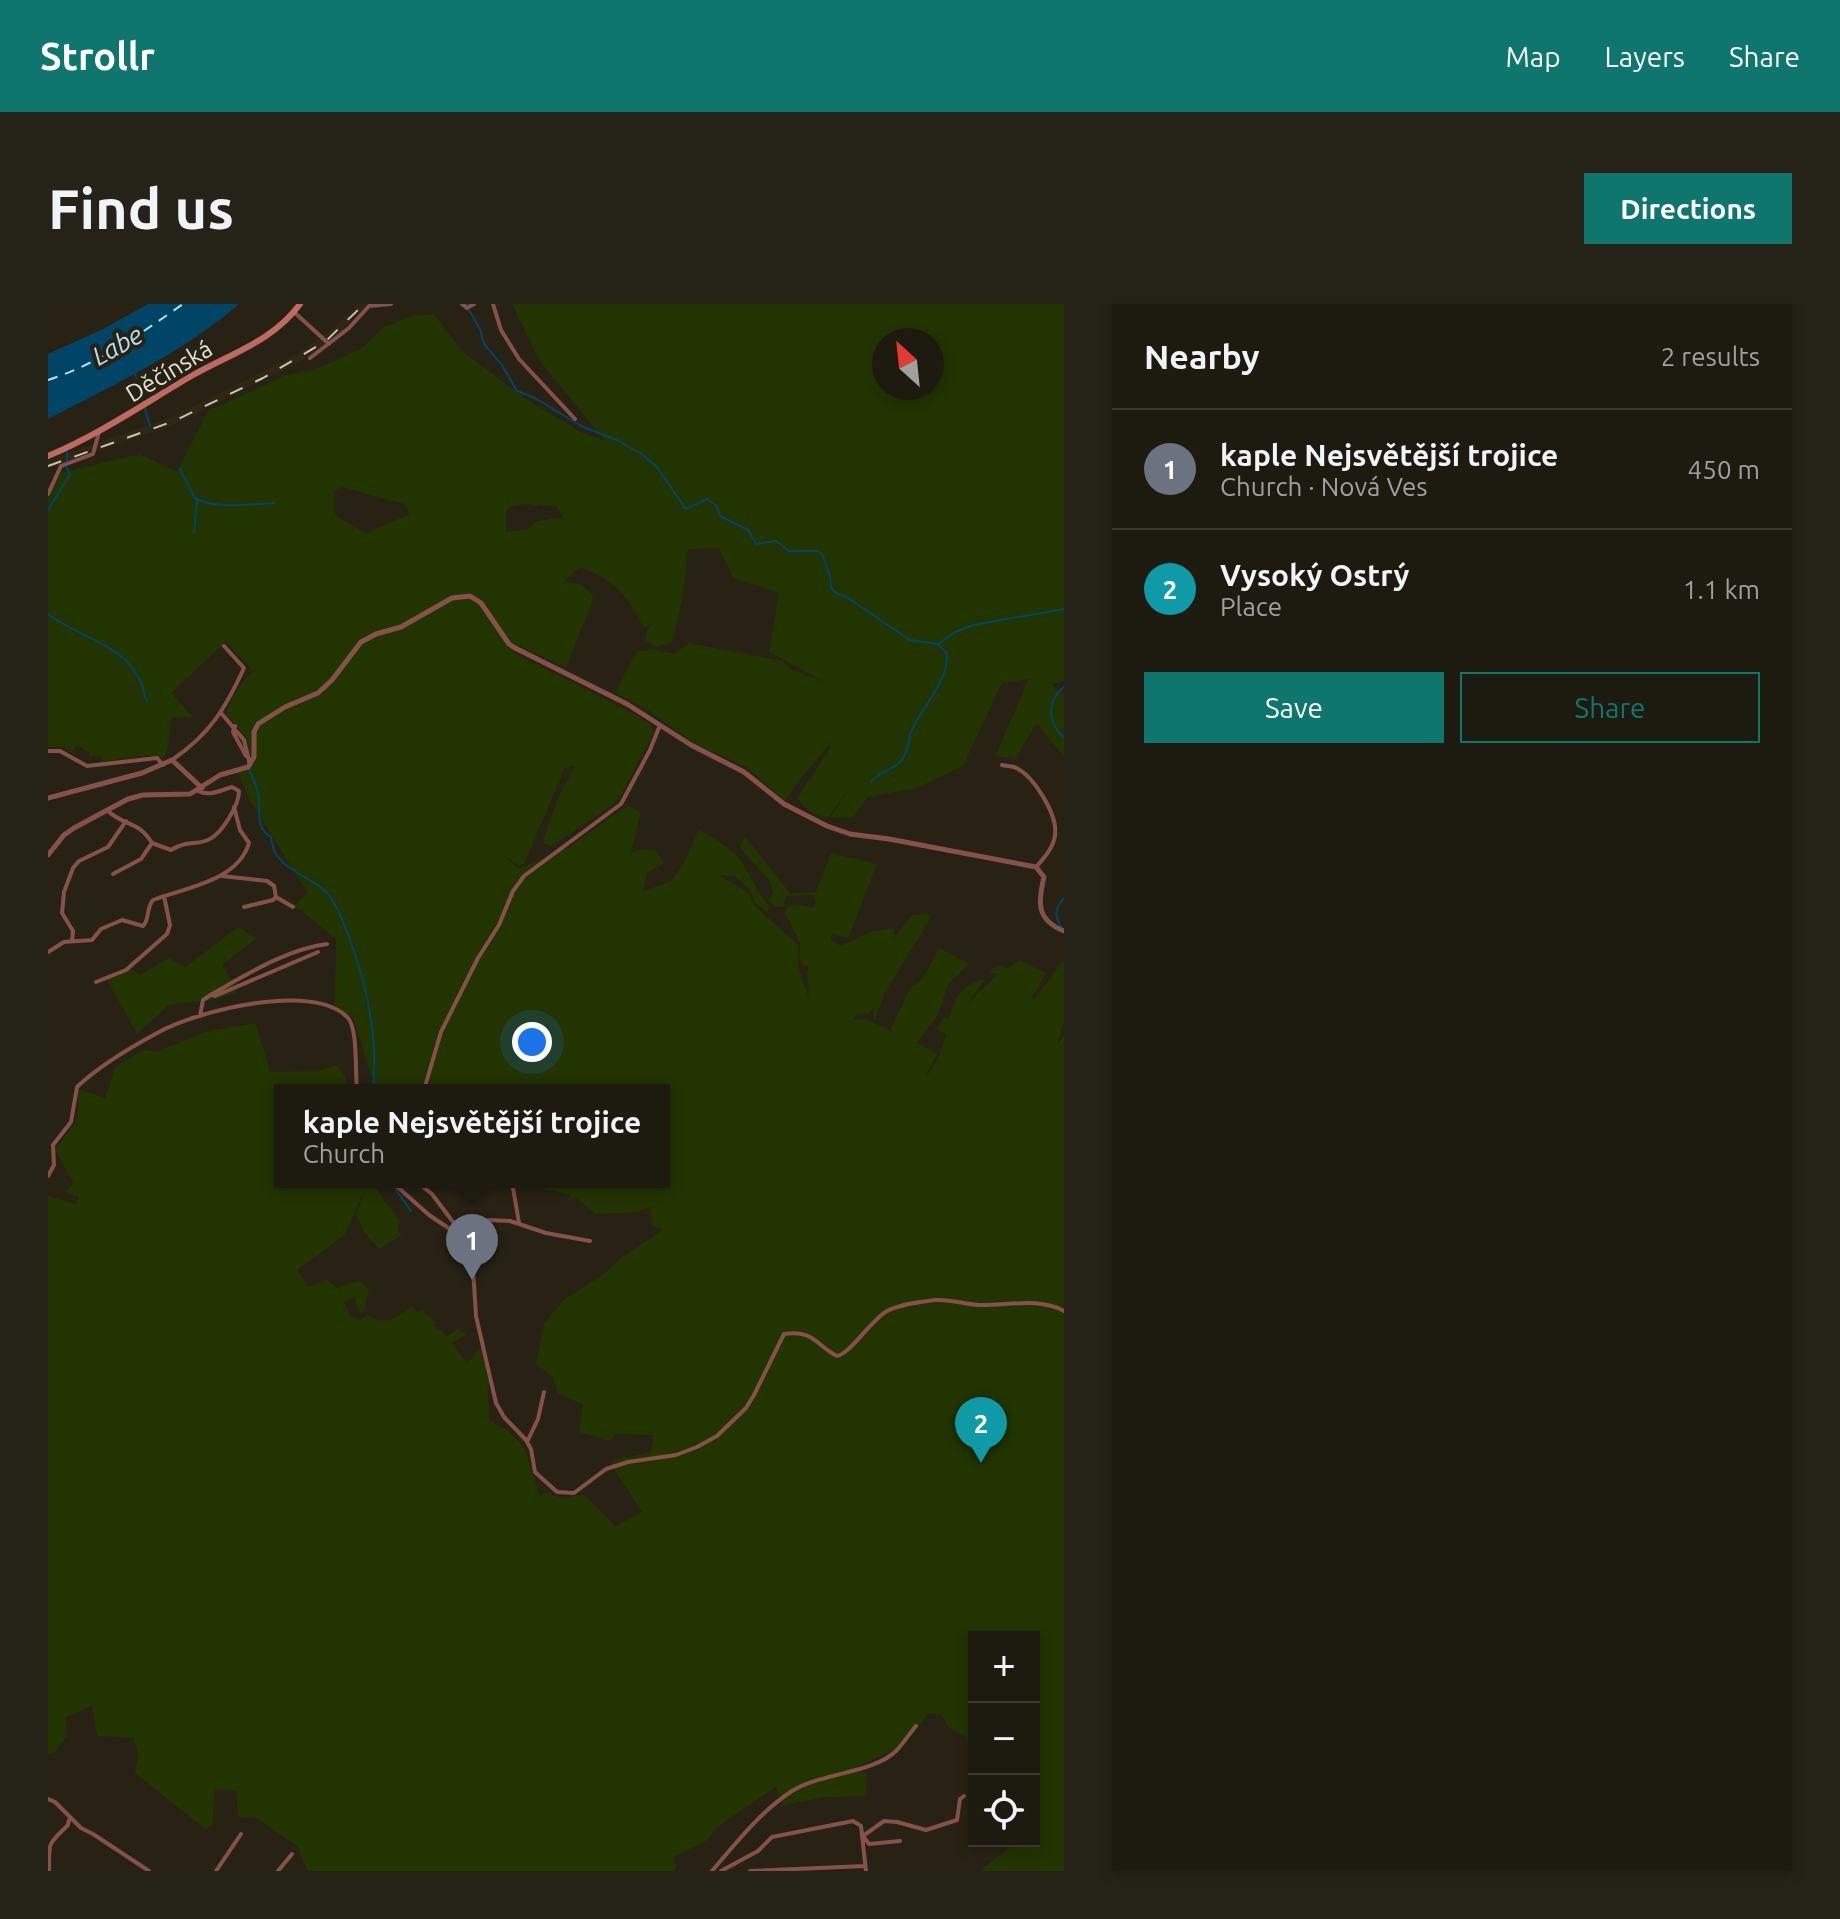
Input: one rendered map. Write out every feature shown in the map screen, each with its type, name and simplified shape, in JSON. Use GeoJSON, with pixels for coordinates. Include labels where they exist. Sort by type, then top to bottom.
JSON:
{"type":"FeatureCollection","features":[{"type":"Feature","properties":{"kind":"main road","name":"Děčínská"},"geometry":{"type":"LineString","coordinates":[[48,456],[99,432],[202,370],[268,336],[300,304]]}},
{"type":"Feature","properties":{"kind":"street"},"geometry":{"type":"LineString","coordinates":[[310,358],[369,306],[391,304]]}},
{"type":"Feature","properties":{"kind":"street"},"geometry":{"type":"LineString","coordinates":[[462,304],[467,308],[474,304]]}},
{"type":"Feature","properties":{"kind":"street"},"geometry":{"type":"LineString","coordinates":[[493,304],[501,330],[519,359],[575,419]]}},
{"type":"Feature","properties":{"kind":"street"},"geometry":{"type":"LineString","coordinates":[[294,312],[329,344]]}},
{"type":"Feature","properties":{"kind":"street"},"geometry":{"type":"LineString","coordinates":[[48,494],[61,466],[93,454],[99,432]]}},
{"type":"Feature","properties":{"kind":"street"},"geometry":{"type":"LineString","coordinates":[[250,760],[258,724],[285,707],[318,693],[361,642],[401,627],[452,598],[470,596],[481,603],[509,644],[627,704],[691,745],[744,772],[784,804],[827,826],[850,834],[1036,867],[1044,877],[1038,902],[1041,910],[1050,925],[1064,931]]}},
{"type":"Feature","properties":{"kind":"street"},"geometry":{"type":"LineString","coordinates":[[48,798],[163,765],[200,739],[221,713],[244,668],[224,646]]}},
{"type":"Feature","properties":{"kind":"street"},"geometry":{"type":"LineString","coordinates":[[221,713],[244,740],[250,760]]}},
{"type":"Feature","properties":{"kind":"street"},"geometry":{"type":"LineString","coordinates":[[426,1084],[441,1032],[478,958],[499,925],[513,891],[524,876],[621,804],[660,725]]}},
{"type":"Feature","properties":{"kind":"street"},"geometry":{"type":"LineString","coordinates":[[48,751],[60,751],[87,766],[157,758],[163,765]]}},
{"type":"Feature","properties":{"kind":"street"},"geometry":{"type":"LineString","coordinates":[[106,810],[113,816],[138,825],[152,843],[171,850],[185,841],[211,838],[240,795],[235,787],[219,792],[200,789],[172,760]]}},
{"type":"Feature","properties":{"kind":"street"},"geometry":{"type":"LineString","coordinates":[[48,855],[67,833],[128,799],[143,795],[190,794],[250,760]]}},
{"type":"Feature","properties":{"kind":"street"},"geometry":{"type":"LineString","coordinates":[[1002,765],[1016,768],[1034,782],[1054,825],[1056,833],[1052,845],[1036,867]]}},
{"type":"Feature","properties":{"kind":"street"},"geometry":{"type":"LineString","coordinates":[[48,952],[64,942],[92,940],[101,929],[122,920],[143,926],[150,904],[219,876],[239,861],[248,847],[234,807]]}},
{"type":"Feature","properties":{"kind":"street"},"geometry":{"type":"LineString","coordinates":[[72,941],[73,931],[62,913],[64,892],[73,868],[79,861],[108,847],[126,821]]}},
{"type":"Feature","properties":{"kind":"street"},"geometry":{"type":"LineString","coordinates":[[113,874],[141,859],[152,843]]}},
{"type":"Feature","properties":{"kind":"street"},"geometry":{"type":"LineString","coordinates":[[219,876],[272,883],[276,897],[293,907]]}},
{"type":"Feature","properties":{"kind":"street"},"geometry":{"type":"LineString","coordinates":[[96,982],[126,970],[167,934],[170,925],[164,896]]}},
{"type":"Feature","properties":{"kind":"street"},"geometry":{"type":"LineString","coordinates":[[244,907],[266,903],[276,897]]}},
{"type":"Feature","properties":{"kind":"street"},"geometry":{"type":"LineString","coordinates":[[200,1016],[203,1000],[212,994],[288,957],[316,945],[327,944]]}},
{"type":"Feature","properties":{"kind":"street"},"geometry":{"type":"LineString","coordinates":[[212,994],[215,996],[318,952]]}},
{"type":"Feature","properties":{"kind":"street"},"geometry":{"type":"LineString","coordinates":[[48,1176],[54,1165],[53,1145],[71,1122],[77,1087],[160,1031],[200,1016],[247,1005],[308,1001],[331,1007],[347,1017],[355,1038],[357,1084]]}},
{"type":"Feature","properties":{"kind":"street"},"geometry":{"type":"LineString","coordinates":[[399,1188],[453,1231],[462,1243]]}},
{"type":"Feature","properties":{"kind":"street"},"geometry":{"type":"LineString","coordinates":[[424,1188],[459,1230],[473,1268],[476,1316],[492,1393],[501,1413],[527,1442],[535,1472],[557,1492],[574,1493],[606,1469],[628,1462],[676,1455],[706,1443],[746,1408],[784,1334],[817,1339],[837,1356],[844,1355],[868,1325],[900,1306],[948,1300],[979,1305],[1041,1304],[1064,1311]]}},
{"type":"Feature","properties":{"kind":"street"},"geometry":{"type":"LineString","coordinates":[[513,1188],[519,1223]]}},
{"type":"Feature","properties":{"kind":"street"},"geometry":{"type":"LineString","coordinates":[[459,1230],[489,1220],[519,1223],[546,1233],[590,1241]]}},
{"type":"Feature","properties":{"kind":"street"},"geometry":{"type":"LineString","coordinates":[[527,1442],[538,1419],[544,1392]]}},
{"type":"Feature","properties":{"kind":"street"},"geometry":{"type":"LineString","coordinates":[[712,1871],[793,1790],[895,1753],[916,1726]]}},
{"type":"Feature","properties":{"kind":"street"},"geometry":{"type":"LineString","coordinates":[[863,1836],[884,1821],[926,1830],[957,1820],[960,1799],[964,1796]]}},
{"type":"Feature","properties":{"kind":"street"},"geometry":{"type":"LineString","coordinates":[[48,1799],[81,1828],[149,1871]]}},
{"type":"Feature","properties":{"kind":"street"},"geometry":{"type":"LineString","coordinates":[[66,1828],[68,1818]]}},
{"type":"Feature","properties":{"kind":"street"},"geometry":{"type":"LineString","coordinates":[[721,1871],[783,1833],[853,1821],[859,1823],[865,1869],[750,1871]]}},
{"type":"Feature","properties":{"kind":"street"},"geometry":{"type":"LineString","coordinates":[[49,1871],[49,1842],[52,1836],[66,1828],[81,1828]]}},
{"type":"Feature","properties":{"kind":"street"},"geometry":{"type":"LineString","coordinates":[[216,1871],[241,1834]]}},
{"type":"Feature","properties":{"kind":"street"},"geometry":{"type":"LineString","coordinates":[[863,1836],[869,1844],[900,1841]]}},
{"type":"Feature","properties":{"kind":"street"},"geometry":{"type":"LineString","coordinates":[[278,1871],[292,1854]]}},
{"type":"Feature","properties":{"kind":"shaded area"},"geometry":{"type":"Polygon","coordinates":[[[357,304],[368,304],[339,334],[301,361],[175,424],[48,469],[48,460],[172,417],[297,354],[334,328],[357,304]]]}},
{"type":"Feature","properties":{"kind":"green space"},"geometry":{"type":"Polygon","coordinates":[[[512,304],[1064,304],[1064,680],[1052,685],[1064,695],[1064,757],[1036,723],[1016,759],[995,756],[1029,679],[1002,683],[963,766],[917,788],[868,797],[853,818],[831,817],[847,791],[829,816],[823,818],[806,809],[797,798],[830,744],[785,801],[746,767],[693,743],[649,711],[615,693],[637,651],[674,654],[689,643],[782,661],[792,670],[825,682],[769,652],[779,593],[733,578],[719,548],[688,549],[683,596],[672,643],[655,647],[645,640],[653,622],[645,629],[619,590],[580,567],[564,581],[581,584],[592,594],[593,600],[566,667],[524,649],[521,643],[514,653],[638,716],[650,724],[654,732],[619,799],[611,806],[552,846],[544,844],[559,796],[575,766],[565,768],[524,864],[520,866],[504,856],[519,869],[570,847],[629,806],[641,812],[631,853],[641,849],[657,851],[663,864],[647,873],[643,891],[670,882],[682,866],[699,830],[737,856],[771,907],[766,912],[755,903],[750,890],[735,876],[718,875],[750,896],[753,904],[798,945],[798,966],[809,999],[809,966],[803,965],[799,957],[800,944],[785,912],[787,907],[797,904],[813,908],[816,903],[813,895],[787,896],[783,907],[775,907],[768,900],[773,893],[770,881],[740,848],[745,836],[790,893],[816,892],[831,853],[877,864],[849,936],[833,934],[830,939],[841,946],[870,932],[895,928],[893,939],[911,916],[932,916],[885,993],[874,1021],[873,1007],[870,1013],[856,1015],[852,1020],[866,1019],[890,1030],[912,985],[923,978],[939,948],[969,964],[949,983],[936,1018],[917,1043],[937,1053],[924,1079],[935,1064],[945,1040],[946,1034],[938,1031],[937,1026],[944,1018],[949,1018],[957,997],[964,989],[984,981],[967,1004],[998,974],[990,972],[992,968],[1007,968],[1020,960],[1046,973],[1032,997],[1034,1000],[1064,959],[1064,1021],[1057,1045],[1064,1035],[1064,1871],[982,1869],[1010,1847],[1040,1847],[1040,1631],[968,1631],[968,1744],[965,1737],[948,1727],[942,1715],[929,1713],[905,1745],[855,1768],[867,1774],[866,1796],[827,1797],[783,1805],[776,1787],[717,1827],[708,1840],[674,1857],[677,1866],[674,1871],[308,1871],[297,1846],[256,1818],[238,1817],[236,1790],[215,1790],[212,1826],[205,1829],[135,1773],[138,1753],[133,1738],[97,1736],[92,1706],[66,1717],[67,1736],[54,1753],[48,1754],[48,1196],[76,1204],[79,1197],[64,1191],[74,1184],[55,1150],[78,1118],[78,1089],[105,1098],[116,1066],[144,1050],[157,1052],[208,1031],[256,1023],[270,1072],[318,1071],[338,1065],[345,1076],[346,1084],[274,1084],[274,1188],[366,1188],[344,1236],[297,1270],[309,1287],[327,1280],[337,1288],[360,1281],[369,1289],[365,1308],[361,1313],[358,1311],[355,1297],[344,1301],[350,1316],[361,1320],[367,1315],[386,1320],[412,1307],[417,1312],[422,1310],[447,1336],[458,1329],[467,1334],[452,1343],[466,1362],[473,1359],[480,1348],[484,1349],[491,1382],[488,1384],[489,1421],[507,1429],[525,1449],[540,1497],[544,1492],[563,1498],[583,1494],[616,1526],[642,1512],[615,1471],[612,1460],[651,1452],[654,1435],[616,1434],[611,1441],[579,1432],[583,1405],[558,1393],[552,1376],[536,1364],[544,1324],[562,1301],[663,1230],[652,1226],[650,1207],[638,1212],[596,1214],[576,1198],[566,1202],[571,1195],[538,1188],[670,1188],[670,1084],[374,1084],[353,1018],[335,1010],[336,939],[300,910],[280,901],[296,904],[308,893],[249,799],[238,773],[252,764],[246,737],[226,715],[233,696],[253,671],[226,642],[171,693],[193,717],[172,717],[164,758],[147,755],[101,762],[101,756],[89,757],[90,753],[76,745],[72,752],[64,747],[48,747],[48,499],[59,473],[140,454],[177,472],[208,411],[287,375],[317,369],[362,348],[384,327],[413,316],[434,314],[462,351],[526,399],[583,433],[605,441],[539,360],[512,304]],[[342,487],[334,491],[336,515],[366,533],[410,514],[404,504],[342,487]],[[528,504],[509,507],[506,532],[528,529],[537,521],[563,517],[556,506],[528,504]]]}},
{"type":"Feature","properties":{"kind":"green space"},"geometry":{"type":"Polygon","coordinates":[[[238,927],[257,938],[222,965],[238,992],[218,999],[169,1005],[137,1034],[106,978],[130,968],[139,975],[169,958],[185,967],[238,927]]]}},
{"type":"Feature","properties":{"kind":"green space"},"geometry":{"type":"Polygon","coordinates":[[[366,1188],[376,1188],[400,1221],[397,1230],[402,1235],[379,1249],[364,1232],[356,1214],[366,1188]]]}},
{"type":"Feature","properties":{"kind":"water","name":"Labe"},"geometry":{"type":"Polygon","coordinates":[[[148,304],[239,304],[171,353],[48,419],[48,354],[148,304]]]}},
{"type":"Feature","properties":{"kind":"waterway"},"geometry":{"type":"LineString","coordinates":[[469,310],[484,344],[502,365],[517,391],[535,398],[583,427],[640,453],[656,466],[686,509],[707,499],[716,505],[720,516],[748,530],[756,544],[776,541],[789,551],[817,551],[822,554],[831,588],[835,592],[910,640],[938,644],[955,632],[973,625],[1064,609]]}},
{"type":"Feature","properties":{"kind":"waterway"},"geometry":{"type":"LineString","coordinates":[[135,373],[143,402]]}},
{"type":"Feature","properties":{"kind":"waterway"},"geometry":{"type":"LineString","coordinates":[[145,409],[150,426]]}},
{"type":"Feature","properties":{"kind":"waterway"},"geometry":{"type":"LineString","coordinates":[[67,452],[67,461]]}},
{"type":"Feature","properties":{"kind":"waterway"},"geometry":{"type":"LineString","coordinates":[[48,510],[70,474],[66,467]]}},
{"type":"Feature","properties":{"kind":"waterway"},"geometry":{"type":"LineString","coordinates":[[180,469],[197,502],[194,533]]}},
{"type":"Feature","properties":{"kind":"waterway"},"geometry":{"type":"LineString","coordinates":[[195,498],[223,505],[274,503]]}},
{"type":"Feature","properties":{"kind":"waterway"},"geometry":{"type":"LineString","coordinates":[[48,614],[122,657],[139,678],[147,702]]}},
{"type":"Feature","properties":{"kind":"waterway"},"geometry":{"type":"LineString","coordinates":[[871,782],[903,758],[911,732],[939,685],[947,654],[938,644]]}},
{"type":"Feature","properties":{"kind":"waterway"},"geometry":{"type":"LineString","coordinates":[[1064,687],[1054,699],[1051,712],[1055,726],[1064,738]]}},
{"type":"Feature","properties":{"kind":"waterway"},"geometry":{"type":"LineString","coordinates":[[249,769],[257,791],[260,823],[271,837],[273,848],[286,865],[322,888],[336,905],[362,976],[370,1014],[373,1084]]}},
{"type":"Feature","properties":{"kind":"waterway"},"geometry":{"type":"LineString","coordinates":[[1061,927],[1056,912],[1064,898]]}},
{"type":"Feature","properties":{"kind":"waterway"},"geometry":{"type":"LineString","coordinates":[[396,1188],[411,1211]]}},
{"type":"Feature","properties":{"kind":"ferry route"},"geometry":{"type":"LineString","coordinates":[[48,380],[101,357],[183,304]]}},
{"type":"Feature","properties":{"kind":"railway"},"geometry":{"type":"LineString","coordinates":[[48,466],[174,421],[263,378],[326,341],[364,304]]}},
{"type":"Feature","properties":{"kind":"place","name":"kaple Nejsvětější trojice"},"geometry":{"type":"Point","coordinates":[472,1280]}},
{"type":"Feature","properties":{"kind":"place","name":"Vysoký Ostrý"},"geometry":{"type":"Point","coordinates":[981,1463]}}]}
